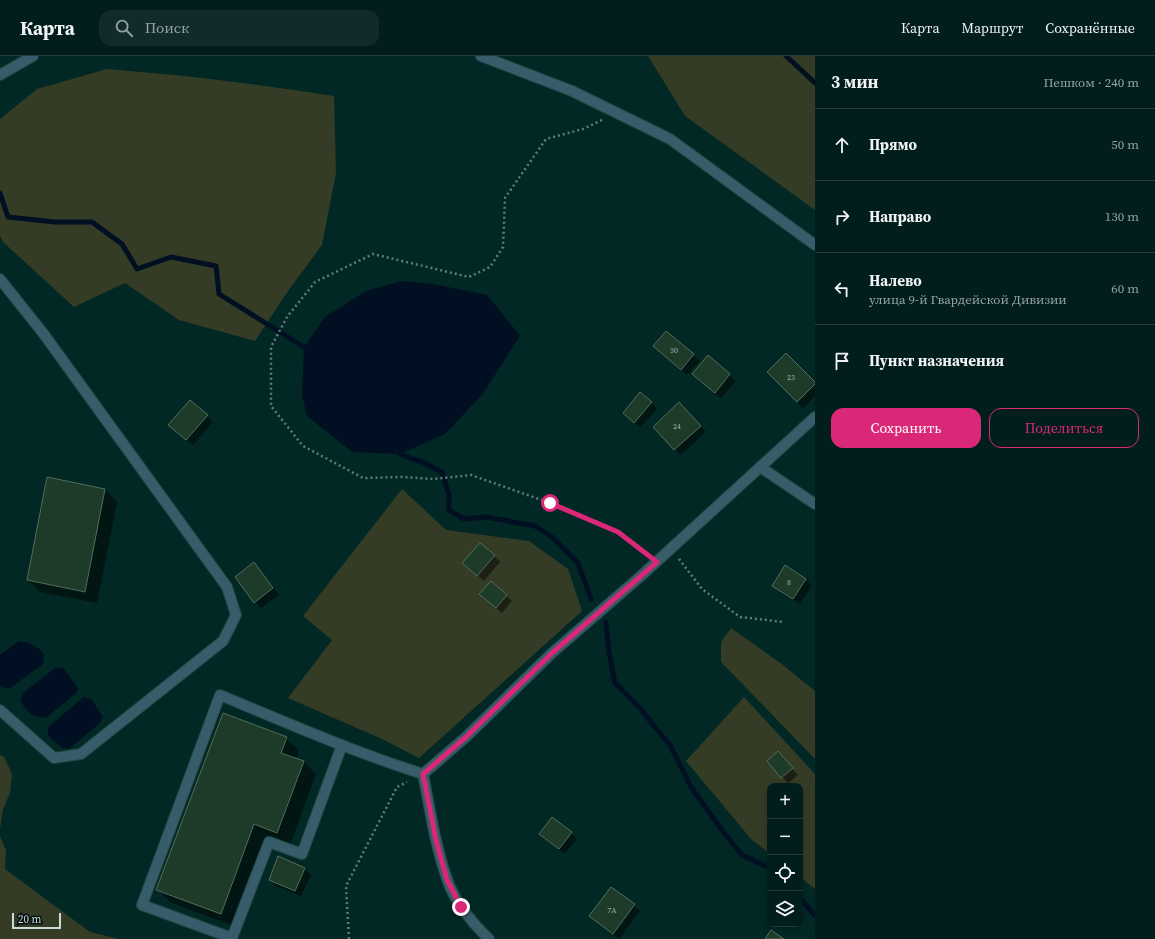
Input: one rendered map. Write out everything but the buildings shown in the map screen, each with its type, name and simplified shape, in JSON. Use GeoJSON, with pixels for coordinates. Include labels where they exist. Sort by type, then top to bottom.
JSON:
{"type":"FeatureCollection","features":[{"type":"Feature","properties":{"kind":"street"},"geometry":{"type":"LineString","coordinates":[[0,75],[33,56]]}},
{"type":"Feature","properties":{"kind":"street"},"geometry":{"type":"LineString","coordinates":[[481,56],[572,91],[670,139],[815,245]]}},
{"type":"Feature","properties":{"kind":"street"},"geometry":{"type":"LineString","coordinates":[[0,279],[43,333],[227,586],[236,615],[223,640],[82,754],[54,758],[0,710]]}},
{"type":"Feature","properties":{"kind":"street"},"geometry":{"type":"LineString","coordinates":[[423,774],[466,737],[552,653],[657,562],[815,417]]}},
{"type":"Feature","properties":{"kind":"street"},"geometry":{"type":"LineString","coordinates":[[760,467],[815,504]]}},
{"type":"Feature","properties":{"kind":"street"},"geometry":{"type":"LineString","coordinates":[[342,745],[302,854],[268,842],[232,938],[142,905],[220,695],[375,758],[423,774]]}},
{"type":"Feature","properties":{"kind":"street"},"geometry":{"type":"LineString","coordinates":[[423,774],[436,840],[447,880],[461,907],[476,927],[489,939]]}},
{"type":"Feature","properties":{"kind":"path"},"geometry":{"type":"LineString","coordinates":[[617,113],[582,129],[546,139],[505,198],[503,247],[490,267],[469,277],[373,254],[315,282],[287,317],[272,347],[271,406],[303,446],[363,478],[433,479],[472,475],[550,503],[618,532],[657,562]]}},
{"type":"Feature","properties":{"kind":"path"},"geometry":{"type":"LineString","coordinates":[[671,549],[702,589],[740,617],[784,622]]}},
{"type":"Feature","properties":{"kind":"path"},"geometry":{"type":"LineString","coordinates":[[349,939],[346,886],[397,788],[423,774]]}},
{"type":"Feature","properties":{"kind":"green space"},"geometry":{"type":"Polygon","coordinates":[[[648,56],[815,56],[815,210],[685,116],[648,56]]]}},
{"type":"Feature","properties":{"kind":"green space"},"geometry":{"type":"Polygon","coordinates":[[[107,69],[221,80],[334,96],[336,173],[322,245],[288,291],[255,341],[179,320],[125,283],[74,307],[3,242],[0,236],[0,119],[37,89],[107,69]]]}},
{"type":"Feature","properties":{"kind":"green space"},"geometry":{"type":"Polygon","coordinates":[[[402,489],[446,530],[529,541],[568,569],[582,611],[419,758],[382,739],[288,698],[332,640],[303,616],[402,489]]]}},
{"type":"Feature","properties":{"kind":"green space"},"geometry":{"type":"Polygon","coordinates":[[[731,628],[783,665],[815,691],[815,759],[721,662],[721,642],[731,628]]]}},
{"type":"Feature","properties":{"kind":"green space"},"geometry":{"type":"Polygon","coordinates":[[[744,697],[815,774],[815,889],[803,879],[803,783],[767,783],[767,852],[752,840],[686,761],[744,697]]]}},
{"type":"Feature","properties":{"kind":"green space"},"geometry":{"type":"Polygon","coordinates":[[[0,755],[4,757],[12,774],[10,793],[3,809],[0,829],[0,755]]]}},
{"type":"Feature","properties":{"kind":"green space"},"geometry":{"type":"Polygon","coordinates":[[[0,836],[6,851],[5,869],[90,932],[119,939],[0,939],[0,836]]]}},
{"type":"Feature","properties":{"kind":"water"},"geometry":{"type":"Polygon","coordinates":[[[402,281],[433,284],[487,295],[520,336],[482,395],[445,434],[400,454],[352,452],[307,416],[302,395],[304,347],[325,317],[366,291],[402,281]]]}},
{"type":"Feature","properties":{"kind":"water"},"geometry":{"type":"Polygon","coordinates":[[[19,641],[30,644],[41,650],[44,657],[43,664],[9,689],[1,687],[0,655],[19,641]]]}},
{"type":"Feature","properties":{"kind":"water"},"geometry":{"type":"Polygon","coordinates":[[[55,668],[63,668],[79,689],[46,718],[33,715],[20,701],[23,693],[55,668]]]}},
{"type":"Feature","properties":{"kind":"water"},"geometry":{"type":"Polygon","coordinates":[[[84,697],[92,700],[103,717],[99,724],[69,749],[61,747],[48,736],[48,727],[84,697]]]}},
{"type":"Feature","properties":{"kind":"waterway"},"geometry":{"type":"LineString","coordinates":[[786,56],[815,83]]}},
{"type":"Feature","properties":{"kind":"waterway"},"geometry":{"type":"LineString","coordinates":[[0,193],[8,217],[55,222],[92,222],[122,244],[137,269],[171,257],[216,266],[219,294],[304,347],[307,351]]}},
{"type":"Feature","properties":{"kind":"waterway"},"geometry":{"type":"LineString","coordinates":[[396,449],[400,454],[442,472],[449,495],[449,510],[464,519],[486,517],[535,526],[552,537],[578,563],[591,599]]}},
{"type":"Feature","properties":{"kind":"waterway"},"geometry":{"type":"LineString","coordinates":[[606,622],[609,652],[615,683],[640,708],[670,745],[691,787],[742,855],[767,867]]}},
{"type":"Feature","properties":{"kind":"waterway"},"geometry":{"type":"LineString","coordinates":[[803,902],[815,916]]}},
{"type":"Feature","properties":{"kind":"route"},"geometry":{"type":"LineString","coordinates":[[461,907],[447,880],[436,840],[423,774],[466,737],[552,653],[657,562],[618,532],[550,503]]}}]}
